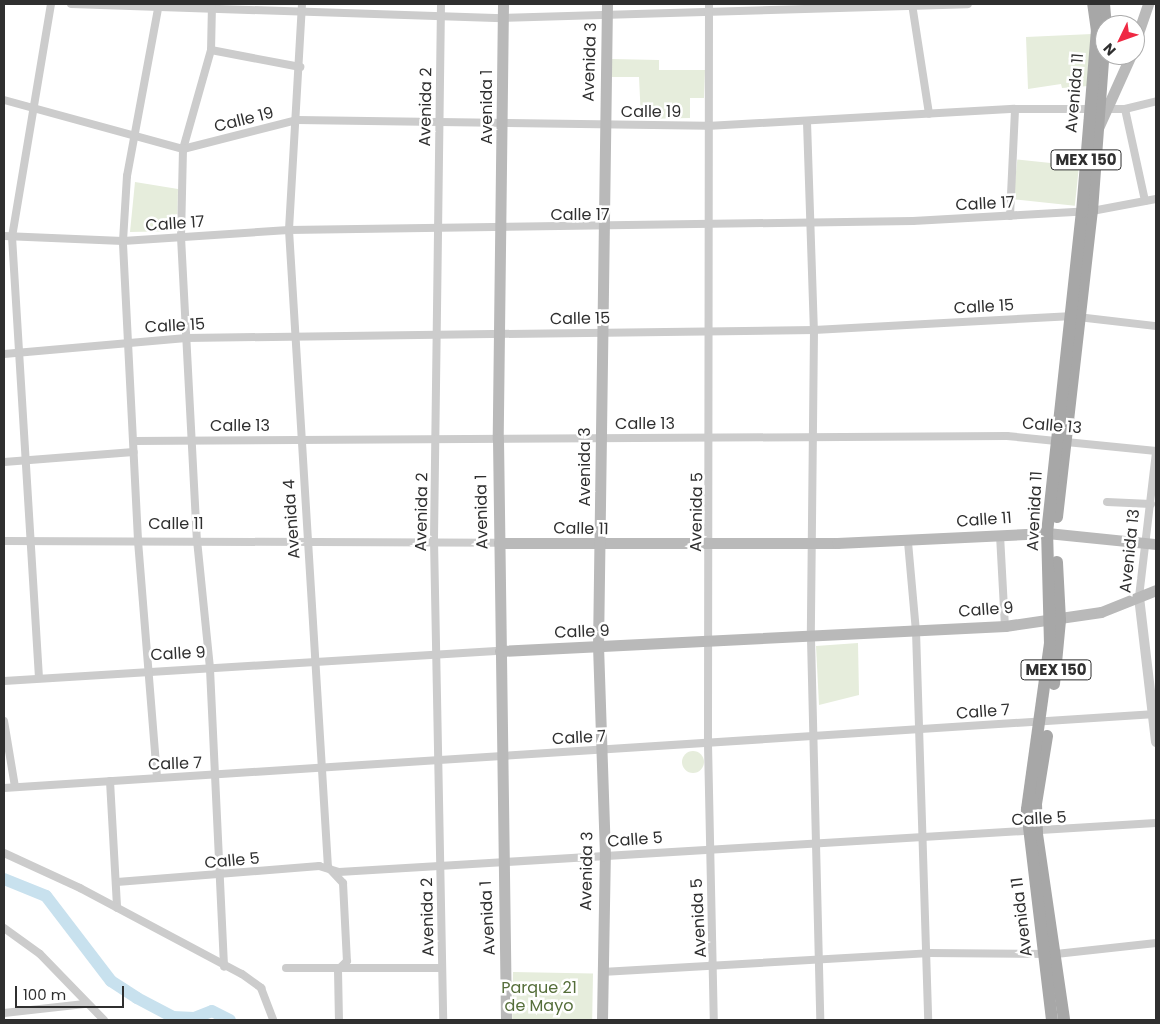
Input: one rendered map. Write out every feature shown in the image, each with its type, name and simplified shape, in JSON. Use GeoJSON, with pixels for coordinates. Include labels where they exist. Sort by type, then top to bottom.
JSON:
{"type":"FeatureCollection","features":[{"type":"Feature","properties":{"kind":"main road","name":"Avenida 1"},"geometry":{"type":"LineString","coordinates":[[503,4],[503,123],[500,229],[501,334],[498,439],[501,862],[506,1020]]}},
{"type":"Feature","properties":{"kind":"main road","name":"Avenida 11"},"geometry":{"type":"LineString","coordinates":[[1091,159],[1098,128],[1099,110],[1097,31],[1093,4]]}},
{"type":"Feature","properties":{"kind":"main road","name":"Avenida 3"},"geometry":{"type":"LineString","coordinates":[[602,1020],[605,856],[603,751],[598,648],[601,546],[601,228],[607,9]]}},
{"type":"Feature","properties":{"kind":"main road","name":"MEX 150"},"geometry":{"type":"LineString","coordinates":[[1099,110],[1103,65]]}},
{"type":"Feature","properties":{"kind":"main road","name":"Avenida 11"},"geometry":{"type":"LineString","coordinates":[[1052,1020],[1049,954],[1028,794],[1045,721],[1055,619],[1051,534],[1087,212],[1091,159],[1099,110],[1125,65]]}},
{"type":"Feature","properties":{"kind":"main road","name":"Calle 11"},"geometry":{"type":"LineString","coordinates":[[499,543],[601,546],[908,542],[1000,535],[1051,534],[1151,543]]}},
{"type":"Feature","properties":{"kind":"main road","name":"Calle 9"},"geometry":{"type":"LineString","coordinates":[[500,651],[811,639],[1005,626],[1101,612],[1156,590]]}},
{"type":"Feature","properties":{"kind":"main road","name":"Avenida 11"},"geometry":{"type":"LineString","coordinates":[[1049,954],[1064,1020]]}},
{"type":"Feature","properties":{"kind":"street"},"geometry":{"type":"LineString","coordinates":[[39,678],[28,540],[21,352],[8,236],[51,4]]}},
{"type":"Feature","properties":{"kind":"street"},"geometry":{"type":"LineString","coordinates":[[71,4],[351,7],[442,16],[503,18],[607,9],[709,14],[794,8],[968,4]]}},
{"type":"Feature","properties":{"kind":"street","name":"Avenida 2"},"geometry":{"type":"LineString","coordinates":[[441,4],[438,229],[439,334],[434,540],[441,865],[442,1020]]}},
{"type":"Feature","properties":{"kind":"street","name":"Avenida 5"},"geometry":{"type":"LineString","coordinates":[[709,4],[706,227],[712,438],[708,744],[709,849],[715,966],[714,1020]]}},
{"type":"Feature","properties":{"kind":"street"},"geometry":{"type":"LineString","coordinates":[[912,5],[929,114]]}},
{"type":"Feature","properties":{"kind":"street"},"geometry":{"type":"LineString","coordinates":[[157,777],[138,540],[123,241],[134,136],[159,6]]}},
{"type":"Feature","properties":{"kind":"street"},"geometry":{"type":"LineString","coordinates":[[212,6],[211,50],[183,149],[180,237],[196,540],[210,669],[224,967]]}},
{"type":"Feature","properties":{"kind":"street","name":"Avenida 4"},"geometry":{"type":"LineString","coordinates":[[302,6],[297,120],[289,230],[293,334],[328,867]]}},
{"type":"Feature","properties":{"kind":"street"},"geometry":{"type":"LineString","coordinates":[[211,50],[300,67]]}},
{"type":"Feature","properties":{"kind":"street","name":"Calle 19"},"geometry":{"type":"LineString","coordinates":[[4,100],[183,149],[297,120],[708,126],[1015,109],[1125,109],[1156,101]]}},
{"type":"Feature","properties":{"kind":"street"},"geometry":{"type":"LineString","coordinates":[[1010,216],[1015,109]]}},
{"type":"Feature","properties":{"kind":"street"},"geometry":{"type":"LineString","coordinates":[[1125,109],[1144,201]]}},
{"type":"Feature","properties":{"kind":"street"},"geometry":{"type":"LineString","coordinates":[[807,122],[814,330],[815,438],[811,639],[820,1020]]}},
{"type":"Feature","properties":{"kind":"street","name":"Calle 17"},"geometry":{"type":"LineString","coordinates":[[8,236],[123,241],[289,230],[706,227],[809,224],[1087,212],[1156,199]]}},
{"type":"Feature","properties":{"kind":"street","name":"Calle 15"},"geometry":{"type":"LineString","coordinates":[[4,354],[127,342],[293,334],[501,334],[814,330],[1075,316],[1156,326]]}},
{"type":"Feature","properties":{"kind":"street","name":"Calle 13"},"geometry":{"type":"LineString","coordinates":[[134,441],[191,439],[1007,436],[1156,452]]}},
{"type":"Feature","properties":{"kind":"street"},"geometry":{"type":"LineString","coordinates":[[4,462],[134,452]]}},
{"type":"Feature","properties":{"kind":"street","name":"Avenida 13"},"geometry":{"type":"LineString","coordinates":[[1156,452],[1151,504],[1151,543],[1139,597],[1155,715],[1156,742]]}},
{"type":"Feature","properties":{"kind":"street"},"geometry":{"type":"LineString","coordinates":[[1107,502],[1151,504]]}},
{"type":"Feature","properties":{"kind":"street"},"geometry":{"type":"LineString","coordinates":[[1000,535],[1005,626]]}},
{"type":"Feature","properties":{"kind":"street","name":"Calle 11"},"geometry":{"type":"LineString","coordinates":[[4,541],[196,540],[308,542],[434,540],[499,543]]}},
{"type":"Feature","properties":{"kind":"street"},"geometry":{"type":"LineString","coordinates":[[908,542],[916,631],[928,953],[928,1020]]}},
{"type":"Feature","properties":{"kind":"street","name":"Calle 9"},"geometry":{"type":"LineString","coordinates":[[4,681],[314,663],[435,652],[500,651]]}},
{"type":"Feature","properties":{"kind":"street","name":"Calle 7"},"geometry":{"type":"LineString","coordinates":[[4,788],[110,782],[157,777],[216,776],[321,770],[438,759],[603,751],[1155,715]]}},
{"type":"Feature","properties":{"kind":"street"},"geometry":{"type":"LineString","coordinates":[[4,721],[15,787]]}},
{"type":"Feature","properties":{"kind":"street"},"geometry":{"type":"LineString","coordinates":[[110,782],[117,908]]}},
{"type":"Feature","properties":{"kind":"street","name":"Calle 5"},"geometry":{"type":"LineString","coordinates":[[117,882],[219,877],[328,867],[339,872],[815,843],[1033,834],[1156,823]]}},
{"type":"Feature","properties":{"kind":"street"},"geometry":{"type":"LineString","coordinates":[[4,853],[117,908],[224,967],[234,970],[261,988],[273,1020]]}},
{"type":"Feature","properties":{"kind":"street"},"geometry":{"type":"LineString","coordinates":[[328,867],[343,883],[347,961],[338,970],[339,1020]]}},
{"type":"Feature","properties":{"kind":"street"},"geometry":{"type":"LineString","coordinates":[[4,928],[40,954],[84,1004],[104,1020]]}},
{"type":"Feature","properties":{"kind":"street"},"geometry":{"type":"LineString","coordinates":[[602,972],[928,953],[1049,954],[1156,943]]}},
{"type":"Feature","properties":{"kind":"street"},"geometry":{"type":"LineString","coordinates":[[286,968],[338,970],[442,968]]}},
{"type":"Feature","properties":{"kind":"street"},"geometry":{"type":"LineString","coordinates":[[4,1013],[84,1004]]}},
{"type":"Feature","properties":{"kind":"green space"},"geometry":{"type":"Polygon","coordinates":[[[1092,34],[1088,86],[1062,88],[1061,84],[1028,89],[1026,37],[1092,34]]]}},
{"type":"Feature","properties":{"kind":"green space"},"geometry":{"type":"Polygon","coordinates":[[[611,59],[659,60],[659,70],[705,70],[704,98],[690,98],[690,118],[641,119],[639,77],[610,77],[611,59]]]}},
{"type":"Feature","properties":{"kind":"green space"},"geometry":{"type":"Polygon","coordinates":[[[1017,160],[1079,166],[1075,206],[1013,199],[1017,160]]]}},
{"type":"Feature","properties":{"kind":"green space"},"geometry":{"type":"Polygon","coordinates":[[[135,182],[178,189],[177,231],[130,232],[135,182]]]}},
{"type":"Feature","properties":{"kind":"green space"},"geometry":{"type":"Polygon","coordinates":[[[858,643],[859,695],[819,705],[816,646],[858,643]]]}},
{"type":"Feature","properties":{"kind":"green space"},"geometry":{"type":"Polygon","coordinates":[[[693,751],[701,754],[704,762],[701,770],[693,773],[685,770],[682,762],[685,754],[693,751]]]}},
{"type":"Feature","properties":{"kind":"green space","name":"Parque 21 de Mayo"},"geometry":{"type":"Polygon","coordinates":[[[513,972],[593,973],[592,1020],[512,1020],[513,972]]]}},
{"type":"Feature","properties":{"kind":"waterway"},"geometry":{"type":"LineString","coordinates":[[4,879],[46,896],[111,981],[137,998],[173,1017],[194,1018],[212,1011],[230,1020]]}}]}
